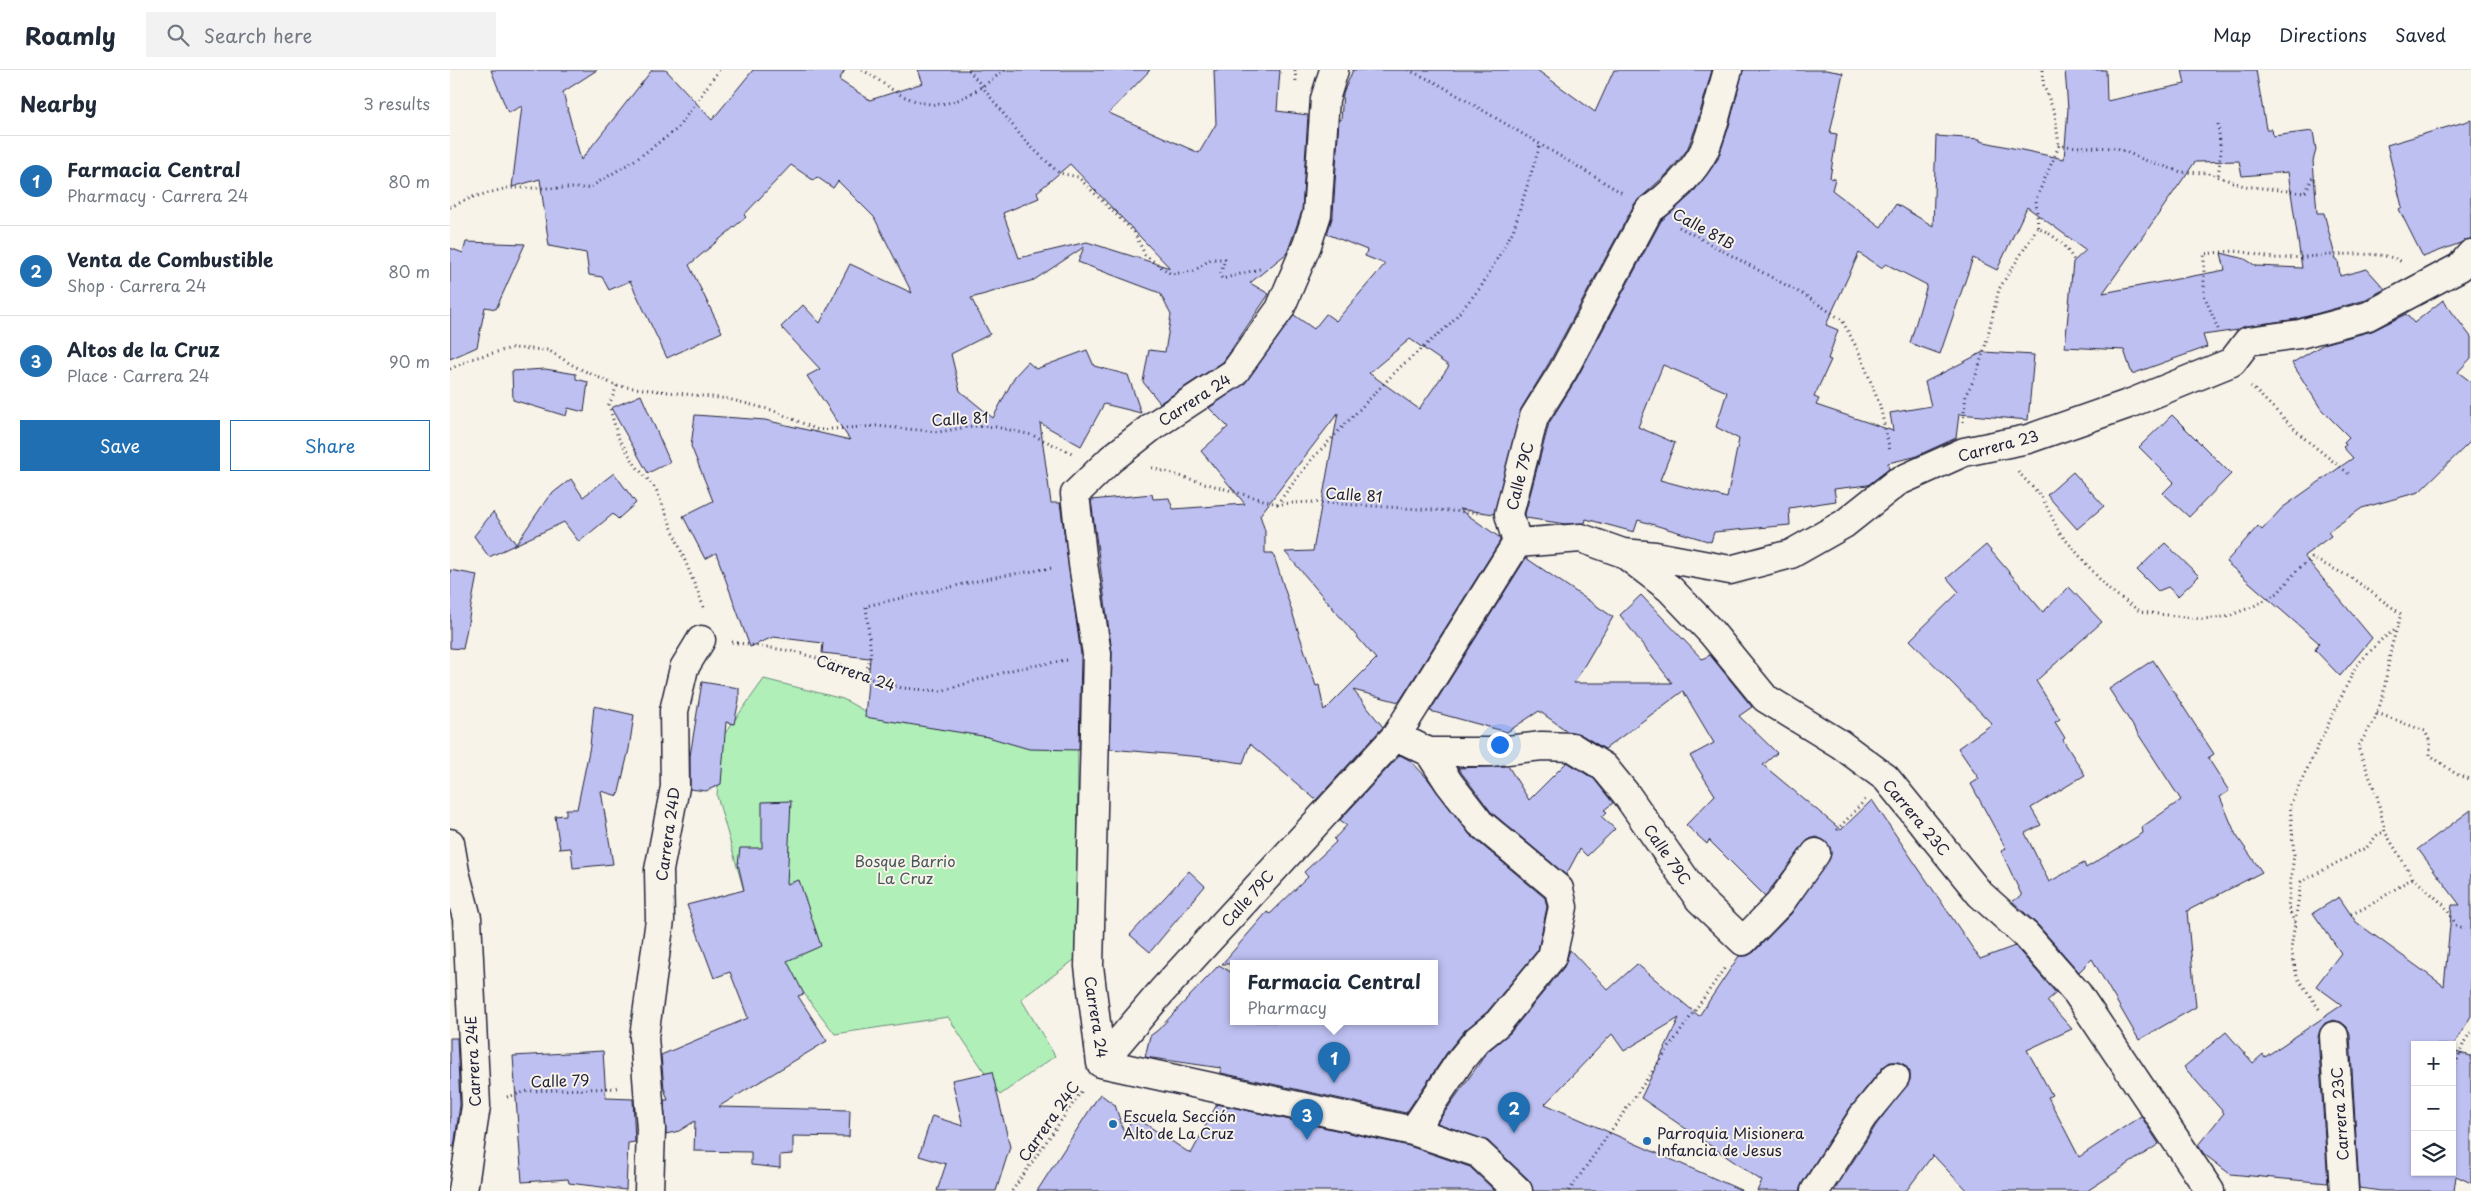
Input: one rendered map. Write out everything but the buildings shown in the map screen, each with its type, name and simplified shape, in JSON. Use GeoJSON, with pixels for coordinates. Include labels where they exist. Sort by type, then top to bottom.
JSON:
{"type":"FeatureCollection","features":[{"type":"Feature","properties":{"kind":"street","name":"Carrera 24"},"geometry":{"type":"LineString","coordinates":[[1334,70],[1325,99],[1318,214],[1280,309],[1234,373],[1153,426],[1111,460],[1075,494],[1082,564],[1097,654],[1089,966],[1101,1063],[1413,1131],[1478,1153],[1518,1191]]}},
{"type":"Feature","properties":{"kind":"street"},"geometry":{"type":"LineString","coordinates":[[1649,210],[1660,204],[1703,152],[1728,70]]}},
{"type":"Feature","properties":{"kind":"street","name":"Calle 79C"},"geometry":{"type":"LineString","coordinates":[[1101,1063],[1162,991],[1396,736],[1517,543],[1509,514],[1534,417],[1564,370],[1649,210]]}},
{"type":"Feature","properties":{"kind":"street"},"geometry":{"type":"LineString","coordinates":[[2232,362],[2248,341],[2300,334],[2368,316],[2430,285],[2460,267],[2471,254]]}},
{"type":"Feature","properties":{"kind":"street","name":"Carrera 23"},"geometry":{"type":"LineString","coordinates":[[1623,553],[1655,556],[1730,570],[1791,554],[1844,524],[1897,482],[1964,452],[2028,439],[2131,402],[2232,362]]}},
{"type":"Feature","properties":{"kind":"street","name":"Carrera 23C"},"geometry":{"type":"LineString","coordinates":[[1517,543],[1581,538],[1623,553],[1670,589],[1710,632],[1765,698],[1840,744],[1886,778],[1980,894],[2026,935],[2077,993],[2211,1191]]}},
{"type":"Feature","properties":{"kind":"street","name":"Carrera 24D"},"geometry":{"type":"LineString","coordinates":[[649,1191],[651,1129],[644,1037],[660,920],[658,870],[675,787],[674,711],[684,668],[701,640]]}},
{"type":"Feature","properties":{"kind":"street","name":"Calle 79C"},"geometry":{"type":"LineString","coordinates":[[1396,736],[1429,752],[1490,752],[1542,746],[1572,747],[1604,767],[1626,794],[1700,899],[1743,941]]}},
{"type":"Feature","properties":{"kind":"street"},"geometry":{"type":"LineString","coordinates":[[1413,1131],[1460,1061],[1477,1040],[1498,1023],[1552,957],[1562,915],[1559,889],[1480,823],[1449,783],[1429,752]]}},
{"type":"Feature","properties":{"kind":"street","name":"Carrera 24E"},"geometry":{"type":"LineString","coordinates":[[450,843],[454,872],[467,918],[476,1106],[463,1191]]}},
{"type":"Feature","properties":{"kind":"street"},"geometry":{"type":"LineString","coordinates":[[1743,941],[1780,903],[1816,853]]}},
{"type":"Feature","properties":{"kind":"street","name":"Carrera 23C"},"geometry":{"type":"LineString","coordinates":[[2334,1036],[2344,1191]]}},
{"type":"Feature","properties":{"kind":"street"},"geometry":{"type":"LineString","coordinates":[[1815,1191],[1862,1116],[1895,1076]]}},
{"type":"Feature","properties":{"kind":"path"},"geometry":{"type":"LineString","coordinates":[[450,207],[473,197],[507,188],[589,188],[638,158],[677,129],[720,70]]}},
{"type":"Feature","properties":{"kind":"path"},"geometry":{"type":"LineString","coordinates":[[862,70],[901,94],[933,106],[960,100],[1005,70]]}},
{"type":"Feature","properties":{"kind":"path"},"geometry":{"type":"LineString","coordinates":[[969,70],[1025,141],[1059,173],[1078,177],[1134,232],[1145,255],[1171,274],[1194,271],[1211,260],[1225,259],[1220,276],[1222,279],[1252,270],[1276,266],[1307,245]]}},
{"type":"Feature","properties":{"kind":"path","name":"Calle 81B"},"geometry":{"type":"LineString","coordinates":[[1408,70],[1435,82],[1584,168],[1649,210],[1806,296],[1842,320],[1861,356],[1880,406],[1897,482]]}},
{"type":"Feature","properties":{"kind":"path"},"geometry":{"type":"LineString","coordinates":[[1964,452],[1960,435],[1966,394],[1975,378],[1985,347],[1998,289],[2038,227],[2036,199],[2059,146],[2056,114],[2043,84],[2043,70]]}},
{"type":"Feature","properties":{"kind":"path"},"geometry":{"type":"LineString","coordinates":[[2218,124],[2221,151],[2218,177]]}},
{"type":"Feature","properties":{"kind":"path"},"geometry":{"type":"LineString","coordinates":[[1277,504],[1312,459],[1399,368],[1448,326],[1480,286],[1513,231],[1540,144]]}},
{"type":"Feature","properties":{"kind":"path"},"geometry":{"type":"LineString","coordinates":[[2059,146],[2117,148],[2142,160],[2182,172],[2208,173],[2244,186],[2305,193],[2314,176]]}},
{"type":"Feature","properties":{"kind":"path"},"geometry":{"type":"LineString","coordinates":[[2038,227],[2058,238],[2069,251],[2074,261]]}},
{"type":"Feature","properties":{"kind":"path"},"geometry":{"type":"LineString","coordinates":[[2349,474],[2298,432],[2253,389],[2232,362],[2204,295],[2204,254],[2241,251],[2273,258],[2326,254],[2372,256],[2398,260],[2430,285]]}},
{"type":"Feature","properties":{"kind":"path","name":"Calle 81"},"geometry":{"type":"LineString","coordinates":[[450,369],[474,358],[512,348],[548,350],[574,366],[617,386],[728,399],[772,410],[818,430],[876,426],[939,432],[973,426],[996,427],[1032,435],[1076,455],[1164,470],[1277,504],[1311,502],[1509,514]]}},
{"type":"Feature","properties":{"kind":"path"},"geometry":{"type":"LineString","coordinates":[[617,386],[609,405],[618,437],[636,466],[656,489],[670,520],[706,612],[701,640]]}},
{"type":"Feature","properties":{"kind":"path"},"geometry":{"type":"LineString","coordinates":[[2015,469],[2042,497],[2059,532],[2108,589],[2141,612],[2202,618],[2226,617],[2254,606],[2278,593],[2298,569],[2312,558],[2352,578],[2401,614],[2385,677],[2383,696],[2377,713],[2358,747],[2377,796],[2386,832],[2413,878],[2445,906],[2456,925],[2465,929]]}},
{"type":"Feature","properties":{"kind":"path"},"geometry":{"type":"LineString","coordinates":[[865,677],[871,654],[866,606],[995,577],[1082,564]]}},
{"type":"Feature","properties":{"kind":"path"},"geometry":{"type":"LineString","coordinates":[[2295,923],[2288,908],[2294,854],[2290,805],[2356,666],[2382,639],[2396,630]]}},
{"type":"Feature","properties":{"kind":"path","name":"Carrera 24"},"geometry":{"type":"LineString","coordinates":[[701,640],[746,643],[791,651],[835,663],[865,677],[902,688],[941,692],[1015,669],[1097,654]]}},
{"type":"Feature","properties":{"kind":"path"},"geometry":{"type":"LineString","coordinates":[[2377,713],[2425,731],[2430,742],[2430,755],[2456,774],[2471,780]]}},
{"type":"Feature","properties":{"kind":"path"},"geometry":{"type":"LineString","coordinates":[[1816,853],[1886,778]]}},
{"type":"Feature","properties":{"kind":"path"},"geometry":{"type":"LineString","coordinates":[[2334,1036],[2315,1002],[2297,976],[2291,950],[2301,882],[2367,847],[2378,834],[2386,832]]}},
{"type":"Feature","properties":{"kind":"path"},"geometry":{"type":"LineString","coordinates":[[2351,914],[2370,907],[2380,898],[2413,878]]}},
{"type":"Feature","properties":{"kind":"path"},"geometry":{"type":"LineString","coordinates":[[1568,1191],[1743,941]]}},
{"type":"Feature","properties":{"kind":"path"},"geometry":{"type":"LineString","coordinates":[[2456,1063],[2464,1042],[2471,1032]]}},
{"type":"Feature","properties":{"kind":"path","name":"Carrera 24C"},"geometry":{"type":"LineString","coordinates":[[1012,1191],[1101,1063]]}},
{"type":"Feature","properties":{"kind":"path","name":"Calle 79"},"geometry":{"type":"LineString","coordinates":[[476,1106],[528,1092],[648,1086]]}},
{"type":"Feature","properties":{"kind":"green space","name":"Bosque Barrio La Cruz"},"geometry":{"type":"Polygon","coordinates":[[[764,679],[843,699],[877,718],[1078,712],[1077,958],[1021,999],[1055,1056],[1000,1095],[948,1017],[835,1034],[790,975],[744,891],[717,796],[721,739],[764,679]]]}},
{"type":"Feature","properties":{"kind":"place","name":"Farmacia Central"},"geometry":{"type":"Point","coordinates":[1334,1083]}},
{"type":"Feature","properties":{"kind":"place","name":"Escuela Sección Alto de La Cruz"},"geometry":{"type":"Point","coordinates":[1113,1124]}},
{"type":"Feature","properties":{"kind":"place","name":"Venta de Combustible"},"geometry":{"type":"Point","coordinates":[1514,1133]}},
{"type":"Feature","properties":{"kind":"place","name":"Altos de la Cruz"},"geometry":{"type":"Point","coordinates":[1307,1140]}},
{"type":"Feature","properties":{"kind":"place","name":"Parroquia Misionera Infancia de Jesus"},"geometry":{"type":"Point","coordinates":[1647,1141]}}]}
